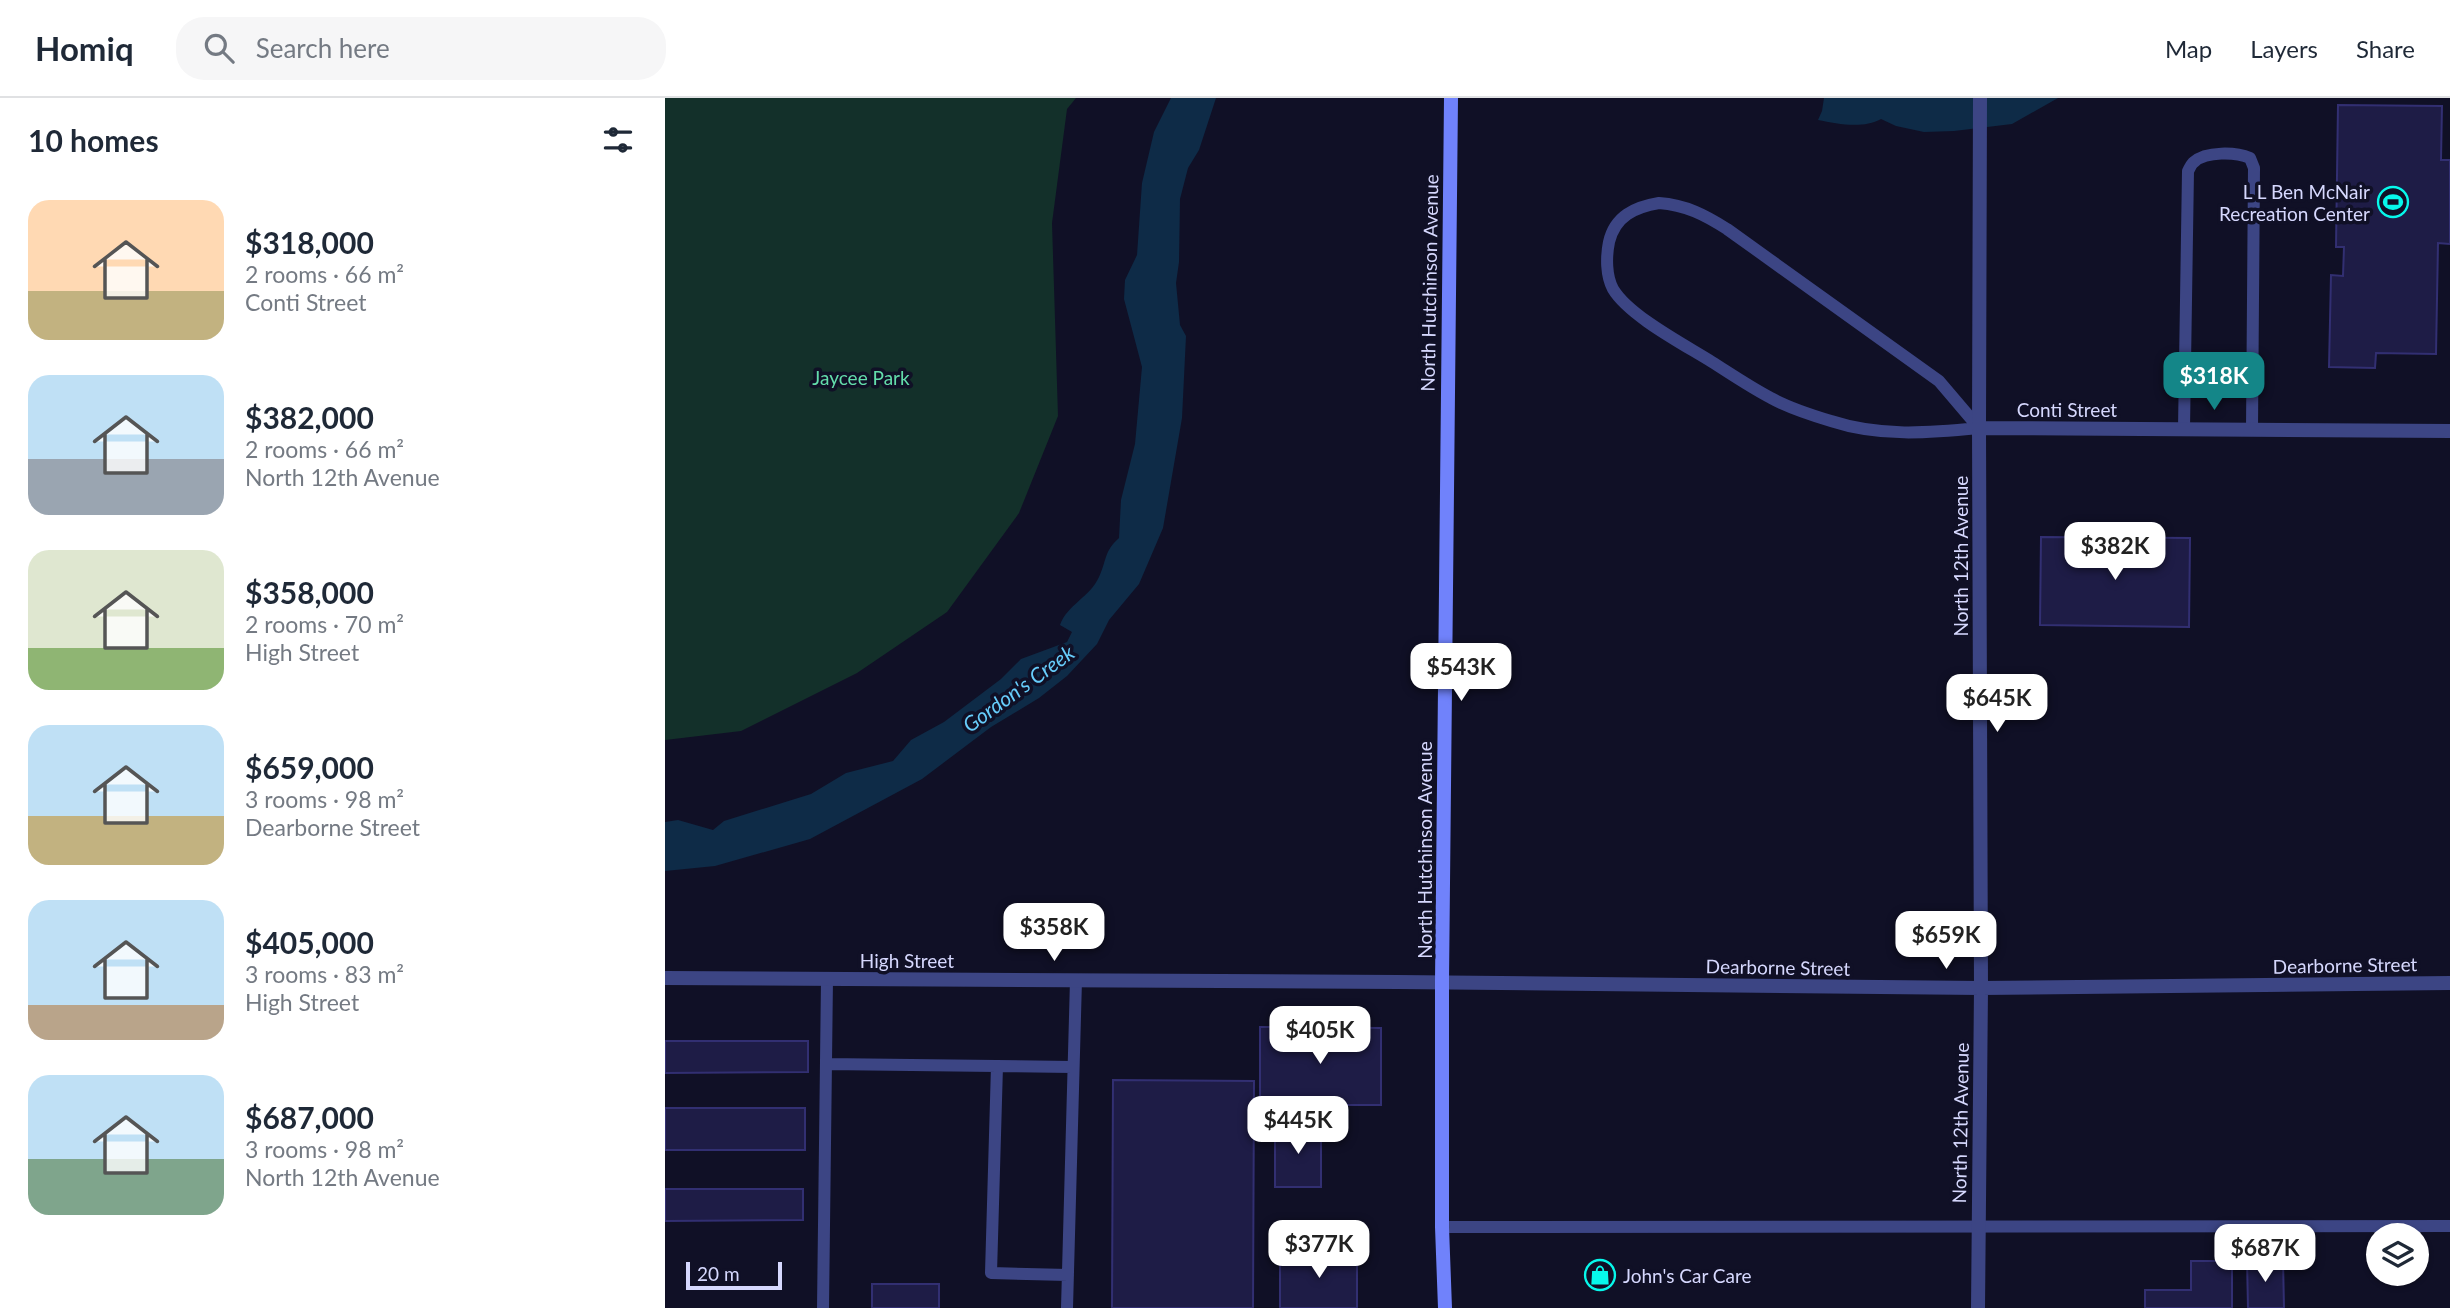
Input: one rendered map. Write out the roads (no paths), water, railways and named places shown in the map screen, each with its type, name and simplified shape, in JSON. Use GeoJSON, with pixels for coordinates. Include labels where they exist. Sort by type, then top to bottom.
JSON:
{"type":"FeatureCollection","features":[{"type":"Feature","properties":{"kind":"main road","name":"North Hutchinson Avenue"},"geometry":{"type":"LineString","coordinates":[[1445,1308],[1442,1227],[1442,982],[1451,98]]}},
{"type":"Feature","properties":{"kind":"street","name":"North 12th Avenue"},"geometry":{"type":"LineString","coordinates":[[1978,1308],[1981,988],[1980,98]]}},
{"type":"Feature","properties":{"kind":"street","name":"Conti Street"},"geometry":{"type":"LineString","coordinates":[[1979,428],[2450,431]]}},
{"type":"Feature","properties":{"kind":"street","name":"High Street"},"geometry":{"type":"LineString","coordinates":[[665,978],[1442,982]]}},
{"type":"Feature","properties":{"kind":"street","name":"Dearborne Street"},"geometry":{"type":"LineString","coordinates":[[1442,982],[1981,988],[2450,983]]}},
{"type":"Feature","properties":{"kind":"lane"},"geometry":{"type":"LineString","coordinates":[[2184,429],[2188,171],[2194,162],[2205,156],[2242,155],[2250,158],[2254,167],[2252,429]]}},
{"type":"Feature","properties":{"kind":"lane"},"geometry":{"type":"LineString","coordinates":[[1678,204],[1700,212],[1939,381],[1979,428],[1924,433],[1878,432],[1832,421],[1773,399],[1652,324],[1630,307],[1613,289],[1607,270],[1611,233],[1623,215],[1641,206],[1678,204]]}},
{"type":"Feature","properties":{"kind":"lane"},"geometry":{"type":"LineString","coordinates":[[823,1308],[827,979]]}},
{"type":"Feature","properties":{"kind":"lane"},"geometry":{"type":"LineString","coordinates":[[1067,1308],[1076,980]]}},
{"type":"Feature","properties":{"kind":"lane"},"geometry":{"type":"LineString","coordinates":[[826,1064],[1073,1068]]}},
{"type":"Feature","properties":{"kind":"lane"},"geometry":{"type":"LineString","coordinates":[[997,1066],[991,1273],[1068,1275]]}},
{"type":"Feature","properties":{"kind":"lane"},"geometry":{"type":"LineString","coordinates":[[1442,1227],[2450,1226]]}},
{"type":"Feature","properties":{"kind":"water","name":"Gordon's Creek"},"geometry":{"type":"Polygon","coordinates":[[[1171,98],[1216,98],[1199,150],[1188,168],[1180,199],[1176,283],[1180,325],[1186,336],[1182,418],[1163,528],[1139,584],[1109,620],[1097,644],[1067,676],[1039,698],[991,727],[922,779],[810,839],[715,866],[665,871],[665,822],[678,820],[713,830],[724,821],[811,794],[846,773],[893,761],[911,740],[944,722],[1001,679],[1021,659],[1067,642],[1072,632],[1060,625],[1063,618],[1095,584],[1108,552],[1119,538],[1121,500],[1135,444],[1142,367],[1124,299],[1125,280],[1137,255],[1142,183],[1154,132],[1171,98]]]}},
{"type":"Feature","properties":{"kind":"water"},"geometry":{"type":"Polygon","coordinates":[[[1824,98],[2058,98],[2012,124],[1924,132],[1896,126],[1881,119],[1858,125],[1818,120],[1824,98]]]}},
{"type":"Feature","properties":{"kind":"place","name":"L L Ben McNair Recreation Center"},"geometry":{"type":"Point","coordinates":[2393,202]}},
{"type":"Feature","properties":{"kind":"place","name":"John's Car Care"},"geometry":{"type":"Point","coordinates":[1600,1275]}},
{"type":"Feature","properties":{"kind":"park label","name":"Jaycee Park"},"geometry":{"type":"Point","coordinates":[861,377]}}]}
